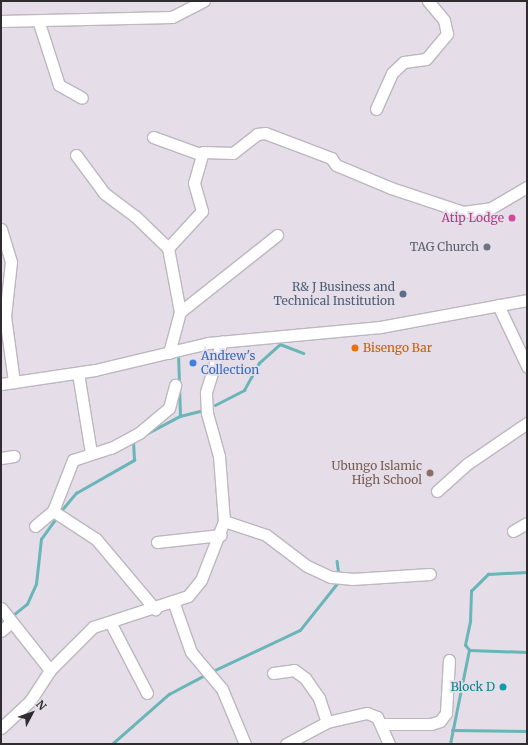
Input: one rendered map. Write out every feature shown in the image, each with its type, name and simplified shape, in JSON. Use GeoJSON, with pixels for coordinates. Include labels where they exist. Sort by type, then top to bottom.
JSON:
{"type":"FeatureCollection","features":[{"type":"Feature","properties":{"kind":"street"},"geometry":{"type":"LineString","coordinates":[[1,21],[39,23],[172,17],[204,1]]}},
{"type":"Feature","properties":{"kind":"street"},"geometry":{"type":"LineString","coordinates":[[376,109],[392,73],[404,62],[426,59],[446,34],[444,20],[428,1]]}},
{"type":"Feature","properties":{"kind":"street"},"geometry":{"type":"LineString","coordinates":[[39,23],[59,85],[82,98]]}},
{"type":"Feature","properties":{"kind":"street"},"geometry":{"type":"LineString","coordinates":[[153,137],[200,154],[206,151],[233,153],[256,134],[265,133],[330,157],[336,165],[391,188],[468,213],[491,208],[527,187]]}},
{"type":"Feature","properties":{"kind":"street"},"geometry":{"type":"LineString","coordinates":[[76,154],[104,193],[135,216],[168,248],[180,312],[169,353]]}},
{"type":"Feature","properties":{"kind":"street"},"geometry":{"type":"LineString","coordinates":[[168,248],[202,211],[194,183],[200,154]]}},
{"type":"Feature","properties":{"kind":"street"},"geometry":{"type":"LineString","coordinates":[[1,229],[6,263],[5,308],[14,382]]}},
{"type":"Feature","properties":{"kind":"street"},"geometry":{"type":"LineString","coordinates":[[180,312],[277,235]]}},
{"type":"Feature","properties":{"kind":"street"},"geometry":{"type":"LineString","coordinates":[[1,384],[78,372],[222,341],[380,327],[527,300]]}},
{"type":"Feature","properties":{"kind":"street"},"geometry":{"type":"LineString","coordinates":[[498,305],[527,366]]}},
{"type":"Feature","properties":{"kind":"street"},"geometry":{"type":"LineString","coordinates":[[1,728],[30,701],[50,670],[93,627],[155,609],[188,596],[195,589],[221,535],[224,521],[219,456],[207,413],[206,392],[222,341]]}},
{"type":"Feature","properties":{"kind":"street"},"geometry":{"type":"LineString","coordinates":[[78,372],[91,453]]}},
{"type":"Feature","properties":{"kind":"street"},"geometry":{"type":"LineString","coordinates":[[35,526],[53,511],[65,487],[70,466],[77,458],[111,448],[139,433],[169,408],[175,385]]}},
{"type":"Feature","properties":{"kind":"street"},"geometry":{"type":"LineString","coordinates":[[437,491],[467,464],[527,423]]}},
{"type":"Feature","properties":{"kind":"street"},"geometry":{"type":"LineString","coordinates":[[1,458],[14,456]]}},
{"type":"Feature","properties":{"kind":"street"},"geometry":{"type":"LineString","coordinates":[[53,511],[96,539],[155,609]]}},
{"type":"Feature","properties":{"kind":"street"},"geometry":{"type":"LineString","coordinates":[[224,521],[266,535],[307,566],[330,577],[352,579],[430,574]]}},
{"type":"Feature","properties":{"kind":"street"},"geometry":{"type":"LineString","coordinates":[[513,531],[527,523]]}},
{"type":"Feature","properties":{"kind":"street"},"geometry":{"type":"LineString","coordinates":[[157,542],[221,535]]}},
{"type":"Feature","properties":{"kind":"street"},"geometry":{"type":"LineString","coordinates":[[173,601],[191,652],[222,689],[245,744]]}},
{"type":"Feature","properties":{"kind":"street"},"geometry":{"type":"LineString","coordinates":[[1,608],[50,670]]}},
{"type":"Feature","properties":{"kind":"street"},"geometry":{"type":"LineString","coordinates":[[1,631],[11,622]]}},
{"type":"Feature","properties":{"kind":"street"},"geometry":{"type":"LineString","coordinates":[[110,622],[147,693]]}},
{"type":"Feature","properties":{"kind":"street"},"geometry":{"type":"LineString","coordinates":[[381,724],[431,724],[440,721],[446,713],[449,660]]}},
{"type":"Feature","properties":{"kind":"street"},"geometry":{"type":"LineString","coordinates":[[273,673],[294,670],[305,678],[319,698],[327,722]]}},
{"type":"Feature","properties":{"kind":"street"},"geometry":{"type":"LineString","coordinates":[[286,744],[327,722],[367,713],[381,724],[389,744]]}},
{"type":"Feature","properties":{"kind":"waterway"},"geometry":{"type":"LineString","coordinates":[[215,405],[244,390],[259,363],[280,344],[303,353]]}},
{"type":"Feature","properties":{"kind":"waterway"},"geometry":{"type":"LineString","coordinates":[[146,434],[180,416],[178,354]]}},
{"type":"Feature","properties":{"kind":"waterway"},"geometry":{"type":"LineString","coordinates":[[180,416],[200,411]]}},
{"type":"Feature","properties":{"kind":"waterway"},"geometry":{"type":"LineString","coordinates":[[60,512],[76,493],[134,460],[133,441]]}},
{"type":"Feature","properties":{"kind":"waterway"},"geometry":{"type":"LineString","coordinates":[[12,616],[27,604],[36,584],[41,539],[56,518]]}},
{"type":"Feature","properties":{"kind":"waterway"},"geometry":{"type":"LineString","coordinates":[[337,561],[339,575]]}},
{"type":"Feature","properties":{"kind":"waterway"},"geometry":{"type":"LineString","coordinates":[[450,744],[469,650],[465,645],[470,621],[471,591],[488,574],[527,572]]}},
{"type":"Feature","properties":{"kind":"waterway"},"geometry":{"type":"LineString","coordinates":[[211,672],[300,630],[339,581]]}},
{"type":"Feature","properties":{"kind":"waterway"},"geometry":{"type":"LineString","coordinates":[[469,650],[527,652]]}},
{"type":"Feature","properties":{"kind":"waterway"},"geometry":{"type":"LineString","coordinates":[[112,744],[169,694],[207,674]]}},
{"type":"Feature","properties":{"kind":"waterway"},"geometry":{"type":"LineString","coordinates":[[452,730],[527,731]]}},
{"type":"Feature","properties":{"kind":"place","name":"Atip Lodge"},"geometry":{"type":"Point","coordinates":[512,218]}},
{"type":"Feature","properties":{"kind":"place","name":"TAG Church"},"geometry":{"type":"Point","coordinates":[487,247]}},
{"type":"Feature","properties":{"kind":"place","name":"R& J Business and Technical Institution"},"geometry":{"type":"Point","coordinates":[403,294]}},
{"type":"Feature","properties":{"kind":"place","name":"Bisengo Bar"},"geometry":{"type":"Point","coordinates":[355,348]}},
{"type":"Feature","properties":{"kind":"place","name":"Andrew's Collection"},"geometry":{"type":"Point","coordinates":[193,363]}},
{"type":"Feature","properties":{"kind":"place","name":"Ubungo Islamic High School"},"geometry":{"type":"Point","coordinates":[430,473]}},
{"type":"Feature","properties":{"kind":"place","name":"Block D"},"geometry":{"type":"Point","coordinates":[503,687]}}]}
